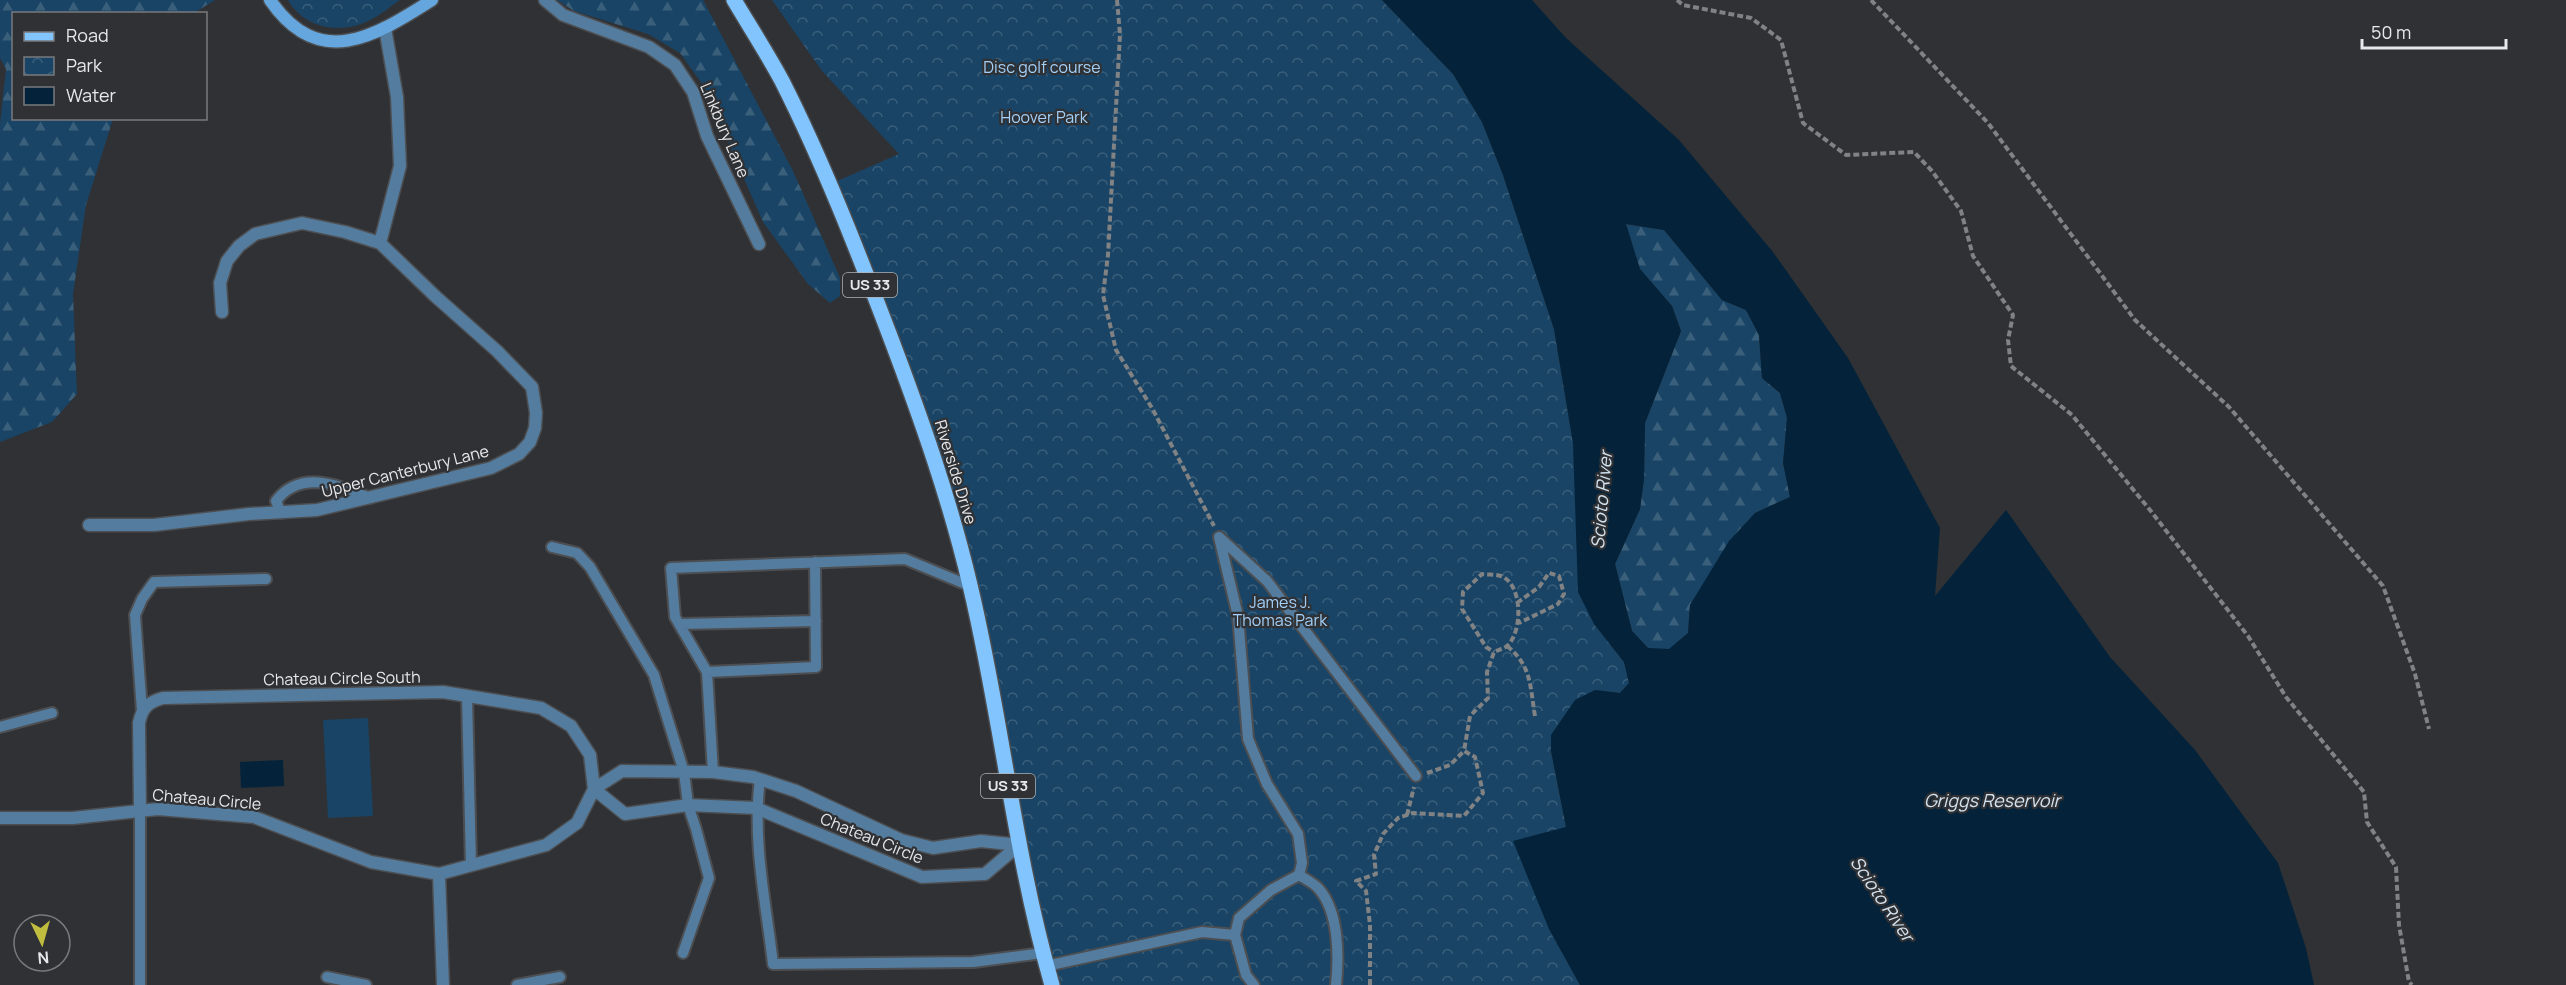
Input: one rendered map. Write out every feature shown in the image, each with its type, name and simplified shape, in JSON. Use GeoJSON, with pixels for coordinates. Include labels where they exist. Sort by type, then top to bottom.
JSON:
{"type":"FeatureCollection","features":[{"type":"Feature","properties":{"kind":"main road","name":"Riverside Drive"},"geometry":{"type":"LineString","coordinates":[[734,0],[781,81],[866,273],[917,407],[947,497],[970,586],[1019,845],[1052,985]]}},
{"type":"Feature","properties":{"kind":"street"},"geometry":{"type":"LineString","coordinates":[[270,0],[286,22],[296,30],[322,41],[351,40],[385,28],[432,0]]}},
{"type":"Feature","properties":{"kind":"street","name":"Linkbury Lane"},"geometry":{"type":"LineString","coordinates":[[545,0],[563,15],[649,47],[675,65],[693,92],[707,136],[759,244]]}},
{"type":"Feature","properties":{"kind":"street"},"geometry":{"type":"LineString","coordinates":[[222,312],[220,283],[227,261],[239,246],[255,234],[302,223],[345,232],[381,243],[400,166],[397,97],[385,28]]}},
{"type":"Feature","properties":{"kind":"street","name":"Upper Canterbury Lane"},"geometry":{"type":"LineString","coordinates":[[89,525],[154,525],[317,510],[371,499],[491,468],[519,454],[530,442],[535,428],[536,413],[532,387],[497,351],[435,296],[381,243]]}},
{"type":"Feature","properties":{"kind":"street","name":"Chateau Circle South"},"geometry":{"type":"LineString","coordinates":[[142,711],[151,702],[163,698],[443,692],[542,708],[571,726],[590,755],[594,789]]}},
{"type":"Feature","properties":{"kind":"street"},"geometry":{"type":"LineString","coordinates":[[140,810],[142,711]]}},
{"type":"Feature","properties":{"kind":"street","name":"Chateau Circle"},"geometry":{"type":"LineString","coordinates":[[0,818],[73,818],[158,809],[254,817],[371,862],[439,874],[546,845],[577,823],[594,789],[622,771],[713,772],[760,779],[796,791],[901,840],[933,848],[981,842],[1019,845]]}},
{"type":"Feature","properties":{"kind":"street","name":"Chateau Circle"},"geometry":{"type":"LineString","coordinates":[[594,789],[625,814],[687,805],[756,808],[846,848],[922,877],[985,874],[1019,845]]}},
{"type":"Feature","properties":{"kind":"street"},"geometry":{"type":"LineString","coordinates":[[439,874],[443,985]]}},
{"type":"Feature","properties":{"kind":"lane"},"geometry":{"type":"LineString","coordinates":[[281,513],[276,501],[283,491],[299,483],[318,482],[345,487],[371,499]]}},
{"type":"Feature","properties":{"kind":"lane"},"geometry":{"type":"LineString","coordinates":[[1254,985],[1246,975],[1235,935],[1239,918],[1271,890],[1299,875],[1302,863],[1298,834],[1267,784],[1248,739],[1238,616],[1219,537],[1267,581],[1416,777]]}},
{"type":"Feature","properties":{"kind":"lane"},"geometry":{"type":"LineString","coordinates":[[552,547],[578,553],[591,567],[654,675],[684,772],[687,805],[709,878],[683,953]]}},
{"type":"Feature","properties":{"kind":"lane"},"geometry":{"type":"LineString","coordinates":[[713,772],[707,672],[675,616],[671,568],[905,559],[970,586]]}},
{"type":"Feature","properties":{"kind":"lane"},"geometry":{"type":"LineString","coordinates":[[707,672],[816,667],[815,562]]}},
{"type":"Feature","properties":{"kind":"lane"},"geometry":{"type":"LineString","coordinates":[[142,711],[135,615],[142,599],[154,582],[266,579]]}},
{"type":"Feature","properties":{"kind":"lane"},"geometry":{"type":"LineString","coordinates":[[680,624],[816,621]]}},
{"type":"Feature","properties":{"kind":"lane"},"geometry":{"type":"LineString","coordinates":[[467,696],[471,865]]}},
{"type":"Feature","properties":{"kind":"lane"},"geometry":{"type":"LineString","coordinates":[[0,727],[52,713]]}},
{"type":"Feature","properties":{"kind":"lane"},"geometry":{"type":"LineString","coordinates":[[760,779],[756,808],[758,843],[773,964],[1045,959],[1202,932],[1235,935]]}},
{"type":"Feature","properties":{"kind":"lane"},"geometry":{"type":"LineString","coordinates":[[140,810],[140,985]]}},
{"type":"Feature","properties":{"kind":"lane"},"geometry":{"type":"LineString","coordinates":[[1299,875],[1319,888],[1329,907],[1339,956],[1336,985]]}},
{"type":"Feature","properties":{"kind":"lane"},"geometry":{"type":"LineString","coordinates":[[327,977],[366,985]]}},
{"type":"Feature","properties":{"kind":"lane"},"geometry":{"type":"LineString","coordinates":[[517,985],[560,977]]}},
{"type":"Feature","properties":{"kind":"path"},"geometry":{"type":"LineString","coordinates":[[1117,0],[1120,34],[1103,295],[1116,350],[1152,408],[1218,533]]}},
{"type":"Feature","properties":{"kind":"path"},"geometry":{"type":"LineString","coordinates":[[1677,0],[1683,5],[1751,18],[1781,39],[1803,123],[1846,155],[1914,152],[1932,171],[1961,211],[1973,256],[2013,315],[2008,340],[2011,366],[2072,415],[2248,636],[2286,698],[2364,792],[2367,822],[2396,867],[2399,924],[2409,982],[2412,985]]}},
{"type":"Feature","properties":{"kind":"path"},"geometry":{"type":"LineString","coordinates":[[1871,0],[1988,123],[2135,320],[2229,407],[2383,586],[2415,674],[2429,729]]}},
{"type":"Feature","properties":{"kind":"path"},"geometry":{"type":"LineString","coordinates":[[1517,603],[1539,587],[1549,573],[1559,576],[1564,594],[1558,604],[1519,623]]}},
{"type":"Feature","properties":{"kind":"path"},"geometry":{"type":"LineString","coordinates":[[1407,815],[1416,777],[1450,765],[1464,751],[1470,716],[1488,698],[1487,672],[1494,652],[1507,646],[1519,623],[1513,587],[1502,576],[1482,574],[1463,592],[1462,609],[1486,647],[1494,652]]}},
{"type":"Feature","properties":{"kind":"path"},"geometry":{"type":"LineString","coordinates":[[1507,646],[1521,657],[1527,669],[1535,716]]}},
{"type":"Feature","properties":{"kind":"path"},"geometry":{"type":"LineString","coordinates":[[1370,985],[1370,925],[1366,891],[1356,881],[1376,874],[1374,855],[1383,834],[1398,818],[1413,813],[1464,816],[1483,793],[1475,757],[1464,751]]}},
{"type":"Feature","properties":{"kind":"green space"},"geometry":{"type":"Polygon","coordinates":[[[0,0],[215,0],[196,12],[12,12],[12,120],[113,120],[86,205],[73,294],[77,394],[52,422],[0,442],[0,124],[6,69],[0,58],[0,0]]]}},
{"type":"Feature","properties":{"kind":"green space"},"geometry":{"type":"Polygon","coordinates":[[[288,0],[400,0],[376,17],[361,24],[337,28],[326,27],[304,18],[288,0]]]}},
{"type":"Feature","properties":{"kind":"green space"},"geometry":{"type":"Polygon","coordinates":[[[557,0],[703,0],[793,171],[840,278],[840,296],[830,303],[808,284],[763,222],[703,85],[680,53],[648,34],[574,11],[557,0]]]}},
{"type":"Feature","properties":{"kind":"green space","name":"James J. Thomas Park"},"geometry":{"type":"Polygon","coordinates":[[[772,0],[1382,0],[1453,74],[1482,122],[1503,175],[1554,329],[1573,443],[1594,624],[1624,662],[1629,683],[1620,693],[1595,690],[1551,735],[1551,751],[1566,827],[1549,929],[1580,985],[1052,985],[947,497],[828,185],[899,154],[822,71],[772,0]]]}},
{"type":"Feature","properties":{"kind":"green space"},"geometry":{"type":"Polygon","coordinates":[[[1625,224],[1664,230],[1722,300],[1746,310],[1759,335],[1762,378],[1780,393],[1787,418],[1783,463],[1790,497],[1755,513],[1690,605],[1688,633],[1669,650],[1648,648],[1632,631],[1615,564],[1640,509],[1644,479],[1645,423],[1681,331],[1672,306],[1640,269],[1625,224]]]}},
{"type":"Feature","properties":{"kind":"green space"},"geometry":{"type":"Polygon","coordinates":[[[368,718],[373,816],[328,818],[323,720],[368,718]]]}},
{"type":"Feature","properties":{"kind":"water"},"geometry":{"type":"Polygon","coordinates":[[[1382,0],[1532,0],[1566,38],[1679,140],[1773,252],[1848,358],[1940,528],[1935,596],[2006,510],[2110,657],[2195,750],[2278,863],[2306,948],[2314,985],[1580,985],[1549,929],[1513,841],[1566,827],[1551,751],[1551,735],[1575,700],[1595,690],[1620,693],[1629,683],[1624,662],[1594,624],[1578,592],[1573,443],[1554,329],[1503,175],[1482,122],[1453,74],[1382,0]],[[1626,224],[1640,269],[1672,306],[1681,331],[1645,423],[1644,479],[1640,509],[1615,564],[1632,631],[1648,648],[1669,649],[1688,633],[1690,605],[1729,541],[1755,513],[1790,497],[1783,463],[1787,418],[1780,393],[1762,378],[1759,335],[1746,310],[1722,300],[1664,230],[1626,224]]]}},
{"type":"Feature","properties":{"kind":"water"},"geometry":{"type":"Polygon","coordinates":[[[283,760],[284,786],[241,788],[240,762],[283,760]]]}},
{"type":"Feature","properties":{"kind":"park label","name":"Disc golf course"},"geometry":{"type":"Point","coordinates":[1042,67]}},
{"type":"Feature","properties":{"kind":"park label","name":"Hoover Park"},"geometry":{"type":"Point","coordinates":[1044,117]}},
{"type":"Feature","properties":{"kind":"water label","name":"Scioto River"},"geometry":{"type":"Point","coordinates":[1602,500]}},
{"type":"Feature","properties":{"kind":"water label","name":"Griggs Reservoir"},"geometry":{"type":"Point","coordinates":[1992,801]}},
{"type":"Feature","properties":{"kind":"water label","name":"Scioto River"},"geometry":{"type":"Point","coordinates":[1882,899]}}]}
